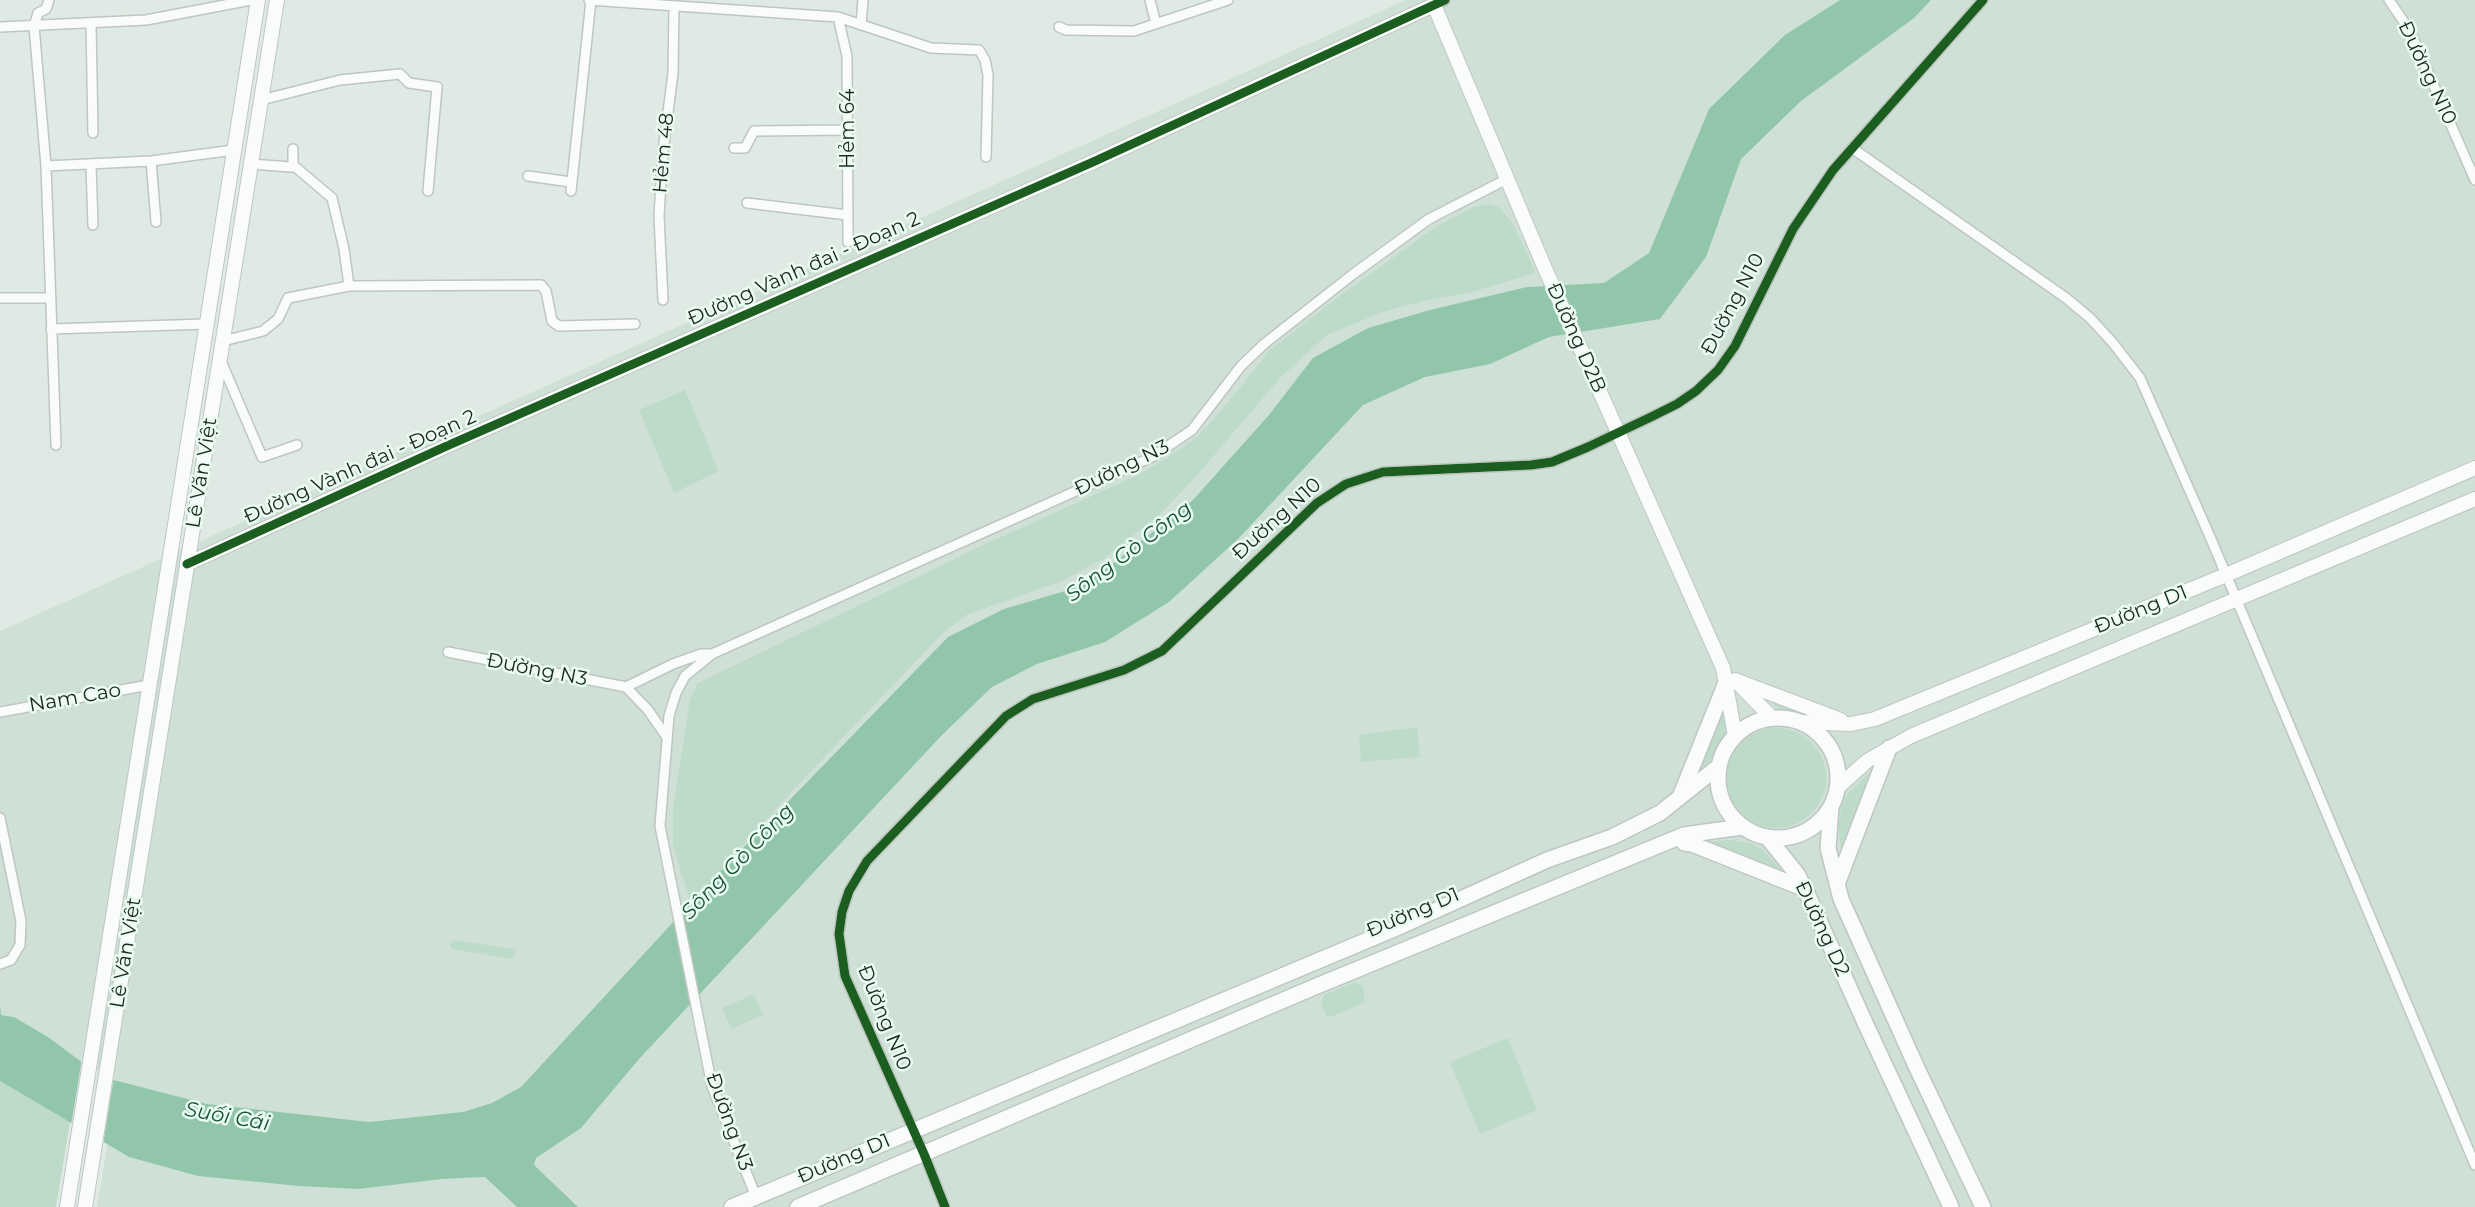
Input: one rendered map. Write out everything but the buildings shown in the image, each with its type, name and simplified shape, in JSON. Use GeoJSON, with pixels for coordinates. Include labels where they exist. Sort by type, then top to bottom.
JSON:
{"type":"FeatureCollection","features":[{"type":"Feature","properties":{"kind":"main road"},"geometry":{"type":"LineString","coordinates":[[1679,800],[1728,676]]}},
{"type":"Feature","properties":{"kind":"main road"},"geometry":{"type":"LineString","coordinates":[[1772,718],[1786,718],[1800,722],[1814,730],[1826,741],[1834,755],[1838,771],[1838,788],[1831,807],[1820,822],[1805,833],[1787,838],[1768,838],[1742,827],[1730,815],[1722,800],[1718,783],[1719,766],[1725,750],[1735,736],[1752,724],[1772,718]]}},
{"type":"Feature","properties":{"kind":"main road"},"geometry":{"type":"LineString","coordinates":[[1837,884],[1889,747]]}},
{"type":"Feature","properties":{"kind":"main road","name":"Đường D1"},"geometry":{"type":"LineString","coordinates":[[732,1207],[1238,995],[1547,860],[1612,837],[1660,813],[1719,766]]}},
{"type":"Feature","properties":{"kind":"main road","name":"Đường D2"},"geometry":{"type":"LineString","coordinates":[[1831,807],[1828,848],[1841,899],[1945,1129],[1983,1207]]}},
{"type":"Feature","properties":{"kind":"main road","name":"Đường D1"},"geometry":{"type":"LineString","coordinates":[[798,1207],[1516,903],[1684,835],[1742,827]]}},
{"type":"Feature","properties":{"kind":"main road","name":"Đường D1"},"geometry":{"type":"LineString","coordinates":[[1516,903],[1531,904],[1677,845],[1698,833]]}},
{"type":"Feature","properties":{"kind":"main road","name":"Đường D2"},"geometry":{"type":"LineString","coordinates":[[1768,838],[1797,874],[1805,889],[1951,1207]]}},
{"type":"Feature","properties":{"kind":"main road"},"geometry":{"type":"LineString","coordinates":[[1677,845],[1805,889]]}},
{"type":"Feature","properties":{"kind":"main road"},"geometry":{"type":"LineString","coordinates":[[1238,995],[1247,1016]]}},
{"type":"Feature","properties":{"kind":"main road","name":"Đường D2"},"geometry":{"type":"LineString","coordinates":[[1866,1025],[1864,1044],[1942,1207]]}},
{"type":"Feature","properties":{"kind":"main road","name":"Đường D2"},"geometry":{"type":"LineString","coordinates":[[1945,1129],[1959,1138],[1993,1207]]}},
{"type":"Feature","properties":{"kind":"main road","name":"Đường D1"},"geometry":{"type":"LineString","coordinates":[[819,1207],[870,1186],[880,1172]]}},
{"type":"Feature","properties":{"kind":"street"},"geometry":{"type":"LineString","coordinates":[[49,0],[46,9],[38,13],[34,26],[46,166],[56,445]]}},
{"type":"Feature","properties":{"kind":"street"},"geometry":{"type":"LineString","coordinates":[[0,27],[146,20],[251,0]]}},
{"type":"Feature","properties":{"kind":"street","name":"Lê Văn Việt"},"geometry":{"type":"LineString","coordinates":[[67,1207],[258,0]]}},
{"type":"Feature","properties":{"kind":"street","name":"Lê Văn Việt"},"geometry":{"type":"LineString","coordinates":[[85,1207],[277,0]]}},
{"type":"Feature","properties":{"kind":"street"},"geometry":{"type":"LineString","coordinates":[[528,176],[571,186],[590,0],[674,6],[737,5],[838,17],[931,48],[979,50],[985,60],[988,75],[986,157]]}},
{"type":"Feature","properties":{"kind":"street"},"geometry":{"type":"LineString","coordinates":[[861,25],[863,0]]}},
{"type":"Feature","properties":{"kind":"street"},"geometry":{"type":"LineString","coordinates":[[1150,0],[1156,24]]}},
{"type":"Feature","properties":{"kind":"street"},"geometry":{"type":"LineString","coordinates":[[1059,27],[1066,30],[1134,31],[1228,0]]}},
{"type":"Feature","properties":{"kind":"street","name":"Đường N10"},"geometry":{"type":"LineString","coordinates":[[945,1207],[845,976],[839,934],[842,912],[849,891],[867,861],[1006,716],[1033,699],[1124,670],[1162,651],[1317,503],[1346,484],[1383,472],[1531,465],[1551,462],[1677,404],[1718,370],[1735,346],[1793,229],[1833,170],[1983,0]]}},
{"type":"Feature","properties":{"kind":"street","name":"Đường N10"},"geometry":{"type":"LineString","coordinates":[[2389,0],[2410,31],[2475,180]]}},
{"type":"Feature","properties":{"kind":"street","name":"Đường D2B"},"geometry":{"type":"LineString","coordinates":[[1439,2],[1507,179],[1543,264],[1728,676],[1735,736]]}},
{"type":"Feature","properties":{"kind":"street","name":"Đường Vành đai - Đoạn 2"},"geometry":{"type":"LineString","coordinates":[[187,564],[449,445],[1093,162],[1439,2]]}},
{"type":"Feature","properties":{"kind":"street","name":"Hẻm 48"},"geometry":{"type":"LineString","coordinates":[[663,300],[659,216],[663,151],[673,73],[674,6]]}},
{"type":"Feature","properties":{"kind":"street","name":"Hẻm 64"},"geometry":{"type":"LineString","coordinates":[[838,17],[847,56],[848,242]]}},
{"type":"Feature","properties":{"kind":"street"},"geometry":{"type":"LineString","coordinates":[[91,23],[93,133]]}},
{"type":"Feature","properties":{"kind":"street"},"geometry":{"type":"LineString","coordinates":[[261,100],[340,80],[400,74],[409,83],[437,87],[428,191]]}},
{"type":"Feature","properties":{"kind":"street"},"geometry":{"type":"LineString","coordinates":[[734,148],[746,148],[754,130],[848,130]]}},
{"type":"Feature","properties":{"kind":"street"},"geometry":{"type":"LineString","coordinates":[[1852,148],[2066,298],[2090,318],[2140,378],[2226,575],[2475,1165]]}},
{"type":"Feature","properties":{"kind":"street"},"geometry":{"type":"LineString","coordinates":[[293,149],[293,165],[332,198],[344,249],[349,286]]}},
{"type":"Feature","properties":{"kind":"street"},"geometry":{"type":"LineString","coordinates":[[46,166],[151,161],[234,150]]}},
{"type":"Feature","properties":{"kind":"street"},"geometry":{"type":"LineString","coordinates":[[151,161],[156,222]]}},
{"type":"Feature","properties":{"kind":"street"},"geometry":{"type":"LineString","coordinates":[[251,164],[286,167],[293,165]]}},
{"type":"Feature","properties":{"kind":"street"},"geometry":{"type":"LineString","coordinates":[[91,165],[93,225]]}},
{"type":"Feature","properties":{"kind":"street","name":"Đường N3"},"geometry":{"type":"LineString","coordinates":[[756,1197],[712,1086],[660,826],[666,736],[676,693],[685,676],[712,654],[1152,457],[1192,430],[1241,366],[1264,344],[1335,288],[1429,219],[1507,179]]}},
{"type":"Feature","properties":{"kind":"street"},"geometry":{"type":"LineString","coordinates":[[747,203],[847,215]]}},
{"type":"Feature","properties":{"kind":"street"},"geometry":{"type":"LineString","coordinates":[[223,341],[263,331],[278,319],[288,298],[349,286],[541,285],[546,291],[552,321],[559,326],[635,324]]}},
{"type":"Feature","properties":{"kind":"street"},"geometry":{"type":"LineString","coordinates":[[0,298],[50,298]]}},
{"type":"Feature","properties":{"kind":"street"},"geometry":{"type":"LineString","coordinates":[[51,329],[206,324]]}},
{"type":"Feature","properties":{"kind":"street"},"geometry":{"type":"LineString","coordinates":[[220,359],[262,458],[297,446]]}},
{"type":"Feature","properties":{"kind":"street","name":"Đường D1"},"geometry":{"type":"LineString","coordinates":[[1800,722],[1851,724],[1900,710],[2226,575],[2475,468]]}},
{"type":"Feature","properties":{"kind":"street","name":"Đường D1"},"geometry":{"type":"LineString","coordinates":[[1838,788],[1867,762],[1889,747],[1921,732],[2475,499]]}},
{"type":"Feature","properties":{"kind":"street","name":"Đường N3"},"geometry":{"type":"LineString","coordinates":[[448,652],[626,687],[673,664],[701,654],[712,654]]}},
{"type":"Feature","properties":{"kind":"street"},"geometry":{"type":"LineString","coordinates":[[1728,676],[1851,724]]}},
{"type":"Feature","properties":{"kind":"street","name":"Đường D2B"},"geometry":{"type":"LineString","coordinates":[[1728,676],[1772,718]]}},
{"type":"Feature","properties":{"kind":"street"},"geometry":{"type":"LineString","coordinates":[[149,685],[169,679]]}},
{"type":"Feature","properties":{"kind":"street","name":"Nam Cao"},"geometry":{"type":"LineString","coordinates":[[0,712],[149,685]]}},
{"type":"Feature","properties":{"kind":"street"},"geometry":{"type":"LineString","coordinates":[[626,687],[648,710],[666,736]]}},
{"type":"Feature","properties":{"kind":"street"},"geometry":{"type":"LineString","coordinates":[[0,818],[21,921],[20,945],[11,960],[0,964]]}},
{"type":"Feature","properties":{"kind":"shaded area"},"geometry":{"type":"Polygon","coordinates":[[[1406,0],[2475,0],[2475,1207],[97,1207],[118,1081],[102,1077],[48,1037],[14,1017],[0,1015],[0,631],[1406,0]]]}},
{"type":"Feature","properties":{"kind":"shaded area"},"geometry":{"type":"Polygon","coordinates":[[[1490,204],[1499,207],[1513,224],[1536,273],[1472,292],[1428,300],[1383,312],[1327,335],[1281,377],[1192,481],[1160,514],[1103,559],[1062,581],[966,615],[944,632],[793,790],[691,903],[673,847],[673,809],[690,699],[698,683],[983,545],[1138,475],[1175,453],[1199,435],[1270,350],[1337,298],[1437,226],[1474,207],[1490,204]]]}},
{"type":"Feature","properties":{"kind":"shaded area"},"geometry":{"type":"Polygon","coordinates":[[[685,390],[719,471],[674,493],[639,410],[685,390]]]}},
{"type":"Feature","properties":{"kind":"shaded area"},"geometry":{"type":"Polygon","coordinates":[[[1763,694],[1823,717],[1787,713],[1763,694]]]}},
{"type":"Feature","properties":{"kind":"shaded area"},"geometry":{"type":"Polygon","coordinates":[[[1725,695],[1728,726],[1711,759],[1693,776],[1725,695]]]}},
{"type":"Feature","properties":{"kind":"shaded area"},"geometry":{"type":"Polygon","coordinates":[[[1417,727],[1420,757],[1361,762],[1359,735],[1417,727]]]}},
{"type":"Feature","properties":{"kind":"shaded area"},"geometry":{"type":"Polygon","coordinates":[[[1776,728],[1795,732],[1812,742],[1822,759],[1826,778],[1822,797],[1812,814],[1795,824],[1776,828],[1757,824],[1740,814],[1730,797],[1726,778],[1730,759],[1740,742],[1757,732],[1776,728]]]}},
{"type":"Feature","properties":{"kind":"shaded area"},"geometry":{"type":"Polygon","coordinates":[[[1874,769],[1841,849],[1838,826],[1842,803],[1849,792],[1874,769]]]}},
{"type":"Feature","properties":{"kind":"shaded area"},"geometry":{"type":"Polygon","coordinates":[[[1730,840],[1751,843],[1763,850],[1787,876],[1704,842],[1730,840]]]}},
{"type":"Feature","properties":{"kind":"shaded area"},"geometry":{"type":"Polygon","coordinates":[[[454,940],[515,949],[516,955],[512,959],[452,949],[450,944],[454,940]]]}},
{"type":"Feature","properties":{"kind":"shaded area"},"geometry":{"type":"Polygon","coordinates":[[[1355,982],[1363,986],[1365,1002],[1331,1017],[1327,1016],[1321,1004],[1324,995],[1355,982]]]}},
{"type":"Feature","properties":{"kind":"shaded area"},"geometry":{"type":"Polygon","coordinates":[[[754,994],[763,1015],[731,1029],[722,1008],[754,994]]]}},
{"type":"Feature","properties":{"kind":"shaded area"},"geometry":{"type":"Polygon","coordinates":[[[1508,1038],[1537,1110],[1480,1134],[1450,1062],[1508,1038]]]}},
{"type":"Feature","properties":{"kind":"shaded area"},"geometry":{"type":"Polygon","coordinates":[[[0,1081],[70,1122],[56,1207],[0,1207],[0,1081]]]}},
{"type":"Feature","properties":{"kind":"water"},"geometry":{"type":"Polygon","coordinates":[[[1840,0],[1931,0],[1914,18],[1801,101],[1741,159],[1706,257],[1660,319],[1549,337],[1490,364],[1425,377],[1363,405],[1239,538],[1169,602],[1105,642],[1037,664],[992,687],[942,735],[639,1059],[581,1128],[536,1158],[534,1165],[578,1207],[517,1207],[485,1177],[441,1179],[359,1189],[299,1186],[198,1176],[129,1157],[0,1081],[0,1006],[1,1015],[14,1017],[48,1037],[102,1077],[207,1104],[369,1122],[463,1112],[492,1103],[521,1087],[712,880],[948,637],[1004,609],[1065,591],[1110,566],[1193,500],[1269,415],[1313,358],[1368,328],[1430,310],[1527,287],[1604,283],[1649,253],[1709,109],[1785,35],[1840,0]]]}},
{"type":"Feature","properties":{"kind":"pier"},"geometry":{"type":"Polygon","coordinates":[[[82,1058],[104,1074],[114,1077],[103,1145],[71,1126],[82,1058]]]}},
{"type":"Feature","properties":{"kind":"cycle path"},"geometry":{"type":"LineString","coordinates":[[187,564],[449,445],[1093,162],[1445,0]]}},
{"type":"Feature","properties":{"kind":"cycle path"},"geometry":{"type":"LineString","coordinates":[[945,1207],[845,976],[839,934],[842,912],[849,891],[867,861],[1006,716],[1033,699],[1124,670],[1162,651],[1317,503],[1346,484],[1383,472],[1552,462],[1653,416],[1696,391],[1718,370],[1735,346],[1793,229],[1833,170],[1983,0]]}},
{"type":"Feature","properties":{"kind":"water label","name":"Sông Gò Công"},"geometry":{"type":"Point","coordinates":[1129,552]}},
{"type":"Feature","properties":{"kind":"water label","name":"Sông Gò Công"},"geometry":{"type":"Point","coordinates":[738,862]}},
{"type":"Feature","properties":{"kind":"water label","name":"Suối Cái"},"geometry":{"type":"Point","coordinates":[227,1117]}}]}
